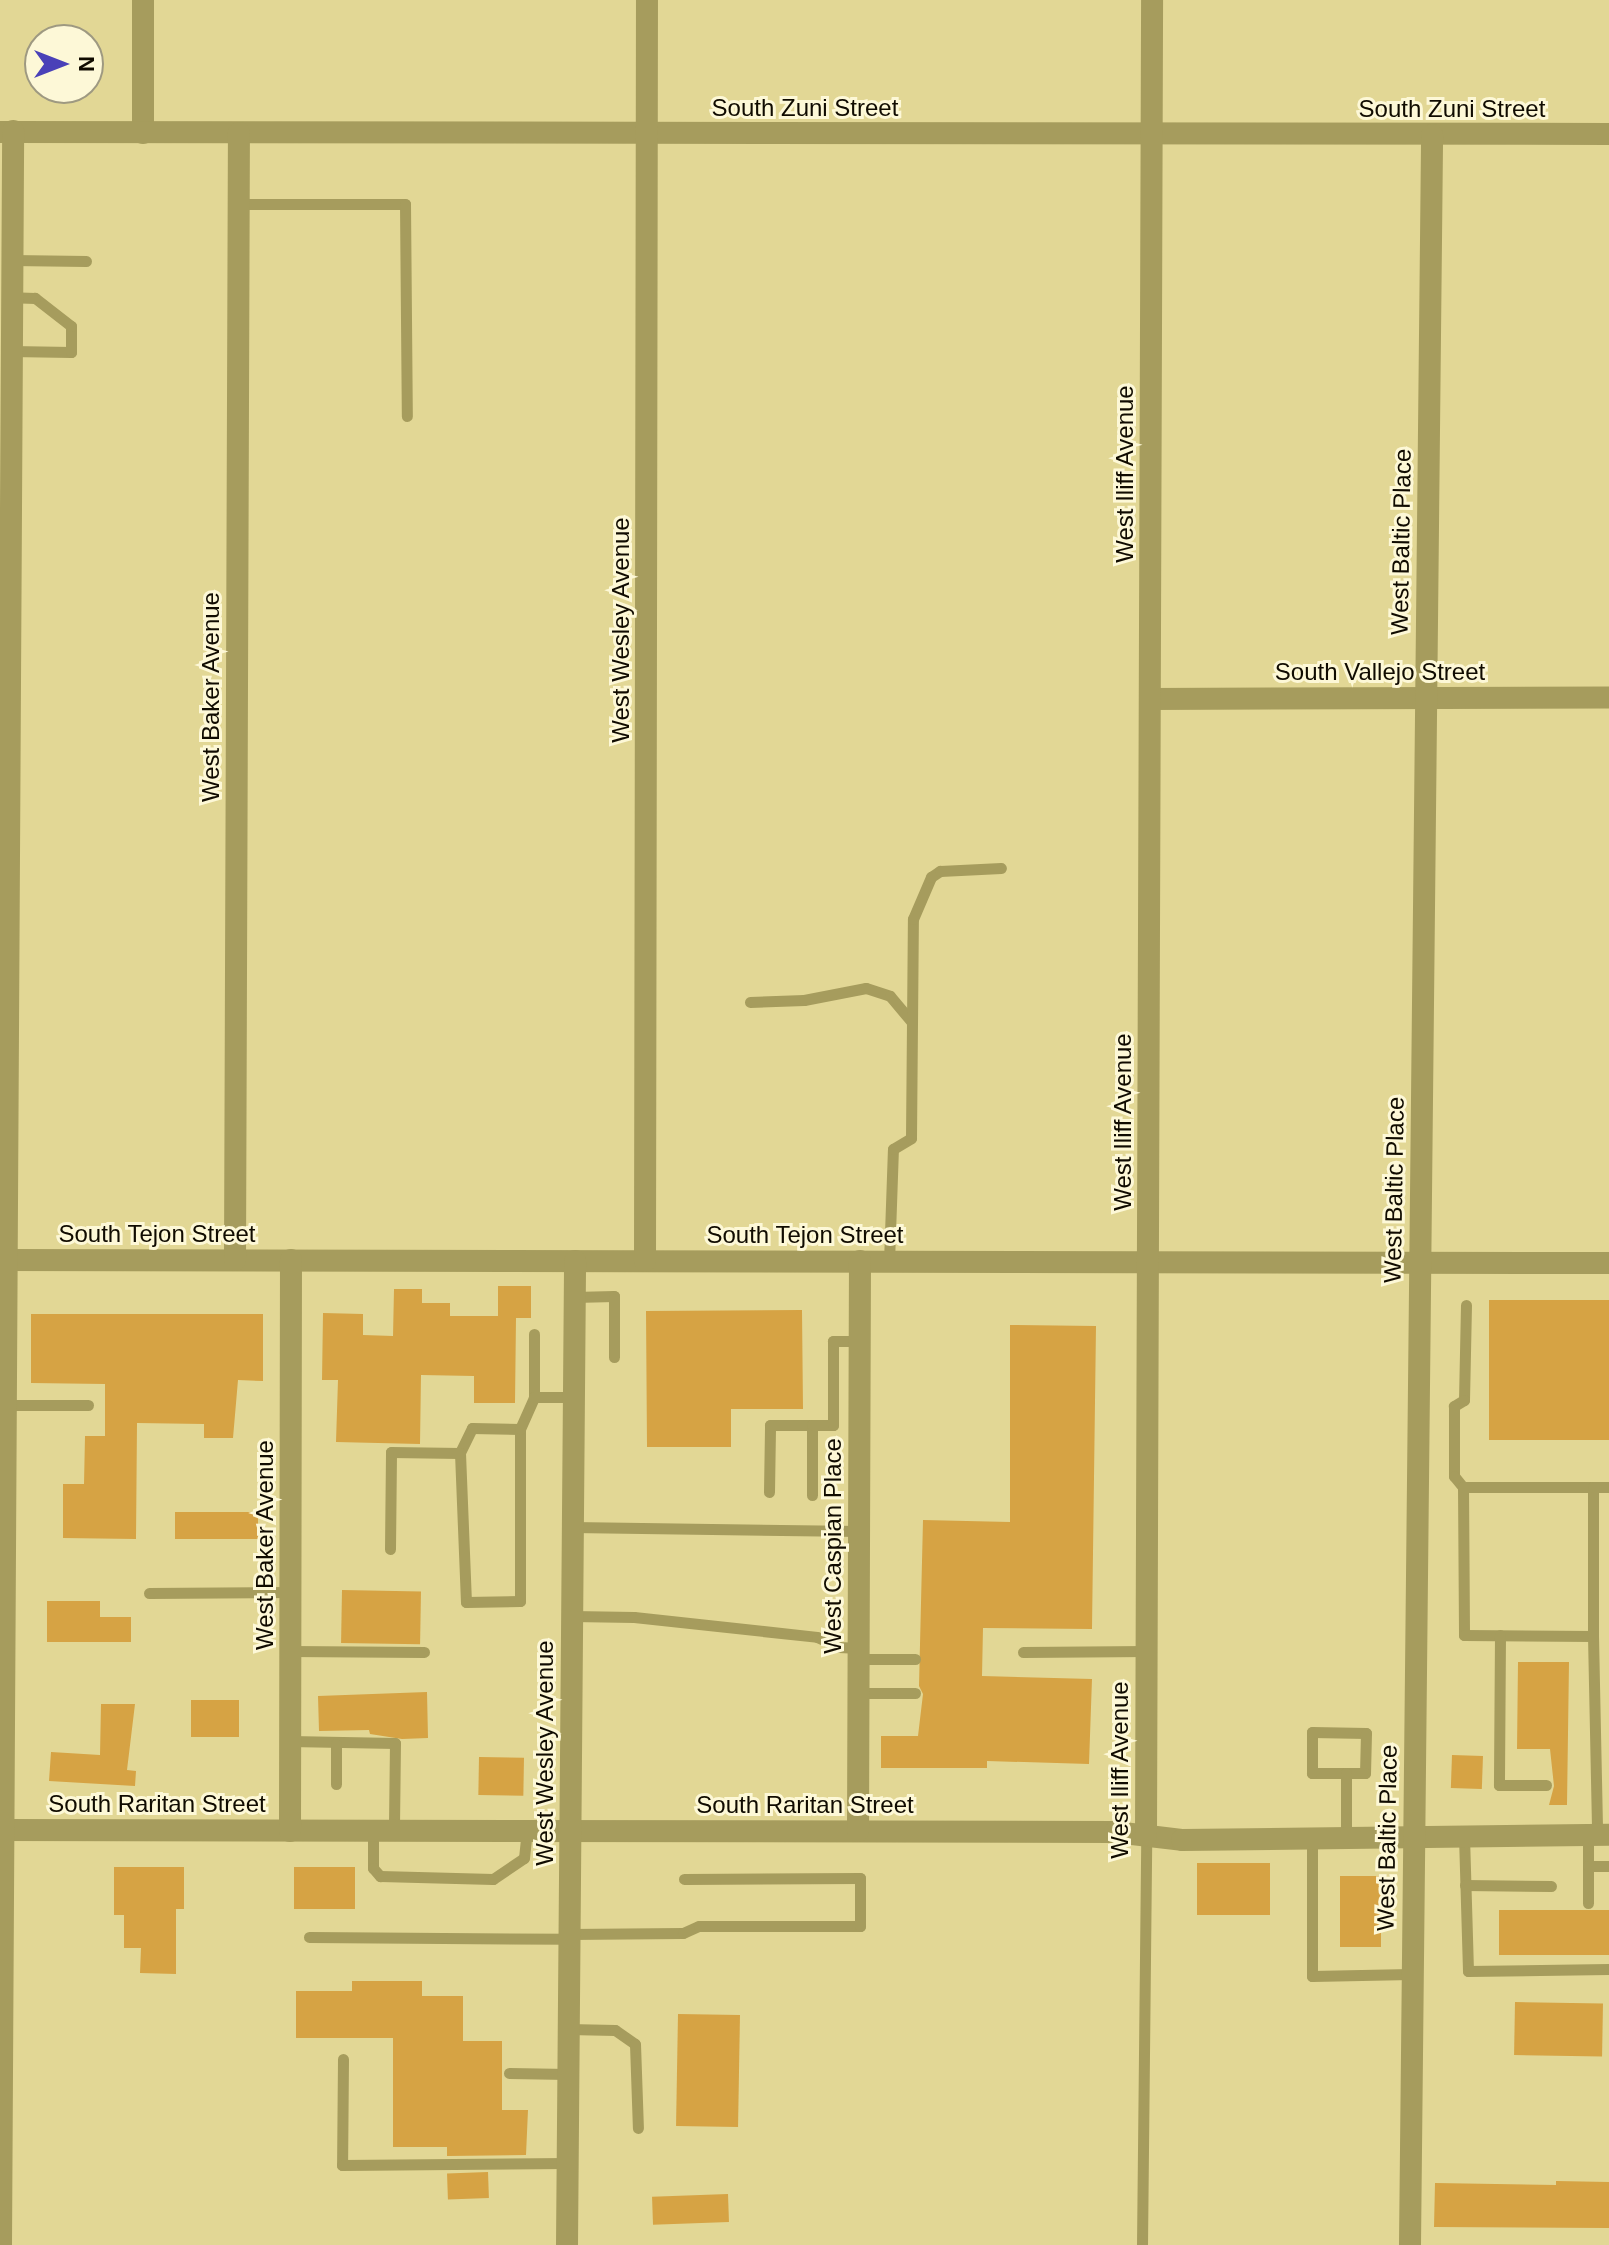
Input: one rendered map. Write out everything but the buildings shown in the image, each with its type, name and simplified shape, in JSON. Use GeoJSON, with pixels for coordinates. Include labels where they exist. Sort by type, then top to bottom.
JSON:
{"type":"FeatureCollection","features":[{"type":"Feature","properties":{"kind":"street"},"geometry":{"type":"LineString","coordinates":[[143,0],[143,133]]}},
{"type":"Feature","properties":{"kind":"street","name":"West Wesley Avenue"},"geometry":{"type":"LineString","coordinates":[[645,1261],[647,0]]}},
{"type":"Feature","properties":{"kind":"street","name":"West Iliff Avenue"},"geometry":{"type":"LineString","coordinates":[[1146,1835],[1152,0]]}},
{"type":"Feature","properties":{"kind":"street"},"geometry":{"type":"LineString","coordinates":[[1,2245],[3,1260],[12,297],[6,132]]}},
{"type":"Feature","properties":{"kind":"street","name":"South Zuni Street"},"geometry":{"type":"LineString","coordinates":[[6,132],[1609,134]]}},
{"type":"Feature","properties":{"kind":"street","name":"West Baker Avenue"},"geometry":{"type":"LineString","coordinates":[[235,1260],[239,133]]}},
{"type":"Feature","properties":{"kind":"street","name":"West Baltic Place"},"geometry":{"type":"LineString","coordinates":[[1410,2245],[1432,135]]}},
{"type":"Feature","properties":{"kind":"street","name":"South Vallejo Street"},"geometry":{"type":"LineString","coordinates":[[1150,699],[1609,697]]}},
{"type":"Feature","properties":{"kind":"street","name":"South Tejon Street"},"geometry":{"type":"LineString","coordinates":[[3,1260],[1609,1263]]}},
{"type":"Feature","properties":{"kind":"street","name":"West Baker Avenue"},"geometry":{"type":"LineString","coordinates":[[290,1831],[291,1260]]}},
{"type":"Feature","properties":{"kind":"street","name":"West Wesley Avenue"},"geometry":{"type":"LineString","coordinates":[[567,2245],[575,1261]]}},
{"type":"Feature","properties":{"kind":"street","name":"West Caspian Place"},"geometry":{"type":"LineString","coordinates":[[858,1831],[860,1261]]}},
{"type":"Feature","properties":{"kind":"street","name":"South Raritan Street"},"geometry":{"type":"LineString","coordinates":[[2,1830],[858,1831],[1312,1838],[1598,1835]]}},
{"type":"Feature","properties":{"kind":"lane"},"geometry":{"type":"LineString","coordinates":[[239,204],[405,204],[407,416]]}},
{"type":"Feature","properties":{"kind":"lane"},"geometry":{"type":"LineString","coordinates":[[12,260],[86,261]]}},
{"type":"Feature","properties":{"kind":"lane"},"geometry":{"type":"LineString","coordinates":[[11,351],[71,352],[71,326],[35,298],[12,297]]}},
{"type":"Feature","properties":{"kind":"lane"},"geometry":{"type":"LineString","coordinates":[[889,1262],[893,1149],[911,1138],[913,919],[931,877],[940,871],[1001,868]]}},
{"type":"Feature","properties":{"kind":"lane"},"geometry":{"type":"LineString","coordinates":[[750,1002],[804,1000],[866,988],[890,996],[911,1021]]}},
{"type":"Feature","properties":{"kind":"lane"},"geometry":{"type":"LineString","coordinates":[[574,1297],[614,1296],[614,1357]]}},
{"type":"Feature","properties":{"kind":"lane"},"geometry":{"type":"LineString","coordinates":[[1466,1305],[1464,1400],[1454,1406],[1454,1476],[1463,1487],[1464,1635],[1593,1636]]}},
{"type":"Feature","properties":{"kind":"lane"},"geometry":{"type":"LineString","coordinates":[[520,1429],[472,1428],[460,1453],[466,1602],[520,1601],[520,1429],[534,1397],[534,1334]]}},
{"type":"Feature","properties":{"kind":"lane"},"geometry":{"type":"LineString","coordinates":[[833,1425],[833,1341],[860,1341]]}},
{"type":"Feature","properties":{"kind":"lane"},"geometry":{"type":"LineString","coordinates":[[534,1397],[574,1397]]}},
{"type":"Feature","properties":{"kind":"lane"},"geometry":{"type":"LineString","coordinates":[[5,1405],[88,1405]]}},
{"type":"Feature","properties":{"kind":"lane"},"geometry":{"type":"LineString","coordinates":[[769,1492],[770,1425],[859,1425]]}},
{"type":"Feature","properties":{"kind":"lane"},"geometry":{"type":"LineString","coordinates":[[812,1425],[812,1495]]}},
{"type":"Feature","properties":{"kind":"lane"},"geometry":{"type":"LineString","coordinates":[[390,1549],[391,1452],[460,1453]]}},
{"type":"Feature","properties":{"kind":"lane"},"geometry":{"type":"LineString","coordinates":[[1463,1487],[1609,1487]]}},
{"type":"Feature","properties":{"kind":"lane"},"geometry":{"type":"LineString","coordinates":[[1588,1903],[1588,1866],[1598,1835],[1593,1487]]}},
{"type":"Feature","properties":{"kind":"lane"},"geometry":{"type":"LineString","coordinates":[[572,1527],[859,1531]]}},
{"type":"Feature","properties":{"kind":"lane"},"geometry":{"type":"LineString","coordinates":[[149,1593],[291,1592]]}},
{"type":"Feature","properties":{"kind":"lane"},"geometry":{"type":"LineString","coordinates":[[572,1616],[634,1617],[817,1637],[859,1653],[915,1659]]}},
{"type":"Feature","properties":{"kind":"lane"},"geometry":{"type":"LineString","coordinates":[[1500,1635],[1499,1785],[1546,1785]]}},
{"type":"Feature","properties":{"kind":"lane"},"geometry":{"type":"LineString","coordinates":[[290,1651],[424,1652]]}},
{"type":"Feature","properties":{"kind":"lane"},"geometry":{"type":"LineString","coordinates":[[1023,1652],[1147,1651]]}},
{"type":"Feature","properties":{"kind":"lane"},"geometry":{"type":"LineString","coordinates":[[858,1693],[915,1693]]}},
{"type":"Feature","properties":{"kind":"lane"},"geometry":{"type":"LineString","coordinates":[[1312,1732],[1366,1733],[1365,1773],[1346,1773],[1312,1773],[1312,1732]]}},
{"type":"Feature","properties":{"kind":"lane"},"geometry":{"type":"LineString","coordinates":[[290,1741],[395,1743],[384,1831],[373,1868],[380,1876],[493,1879],[524,1858],[527,1831]]}},
{"type":"Feature","properties":{"kind":"lane"},"geometry":{"type":"LineString","coordinates":[[336,1744],[336,1784]]}},
{"type":"Feature","properties":{"kind":"lane"},"geometry":{"type":"LineString","coordinates":[[1595,1755],[1609,1755]]}},
{"type":"Feature","properties":{"kind":"lane"},"geometry":{"type":"LineString","coordinates":[[1346,1773],[1346,1838]]}},
{"type":"Feature","properties":{"kind":"lane","name":"West Iliff Avenue"},"geometry":{"type":"LineString","coordinates":[[1142,2245],[1146,1835]]}},
{"type":"Feature","properties":{"kind":"lane"},"geometry":{"type":"LineString","coordinates":[[1464,1836],[1468,1971],[1609,1969]]}},
{"type":"Feature","properties":{"kind":"lane"},"geometry":{"type":"LineString","coordinates":[[1312,1838],[1312,1976],[1411,1974]]}},
{"type":"Feature","properties":{"kind":"lane"},"geometry":{"type":"LineString","coordinates":[[1588,1866],[1609,1866]]}},
{"type":"Feature","properties":{"kind":"lane"},"geometry":{"type":"LineString","coordinates":[[309,1937],[569,1936],[683,1933],[699,1926],[860,1926],[860,1878],[684,1879]]}},
{"type":"Feature","properties":{"kind":"lane"},"geometry":{"type":"LineString","coordinates":[[1465,1885],[1551,1886]]}},
{"type":"Feature","properties":{"kind":"lane"},"geometry":{"type":"LineString","coordinates":[[568,2029],[615,2030],[635,2044],[638,2128]]}},
{"type":"Feature","properties":{"kind":"lane"},"geometry":{"type":"LineString","coordinates":[[343,2059],[342,2165],[567,2163]]}},
{"type":"Feature","properties":{"kind":"lane"},"geometry":{"type":"LineString","coordinates":[[509,2073],[568,2074]]}}]}
